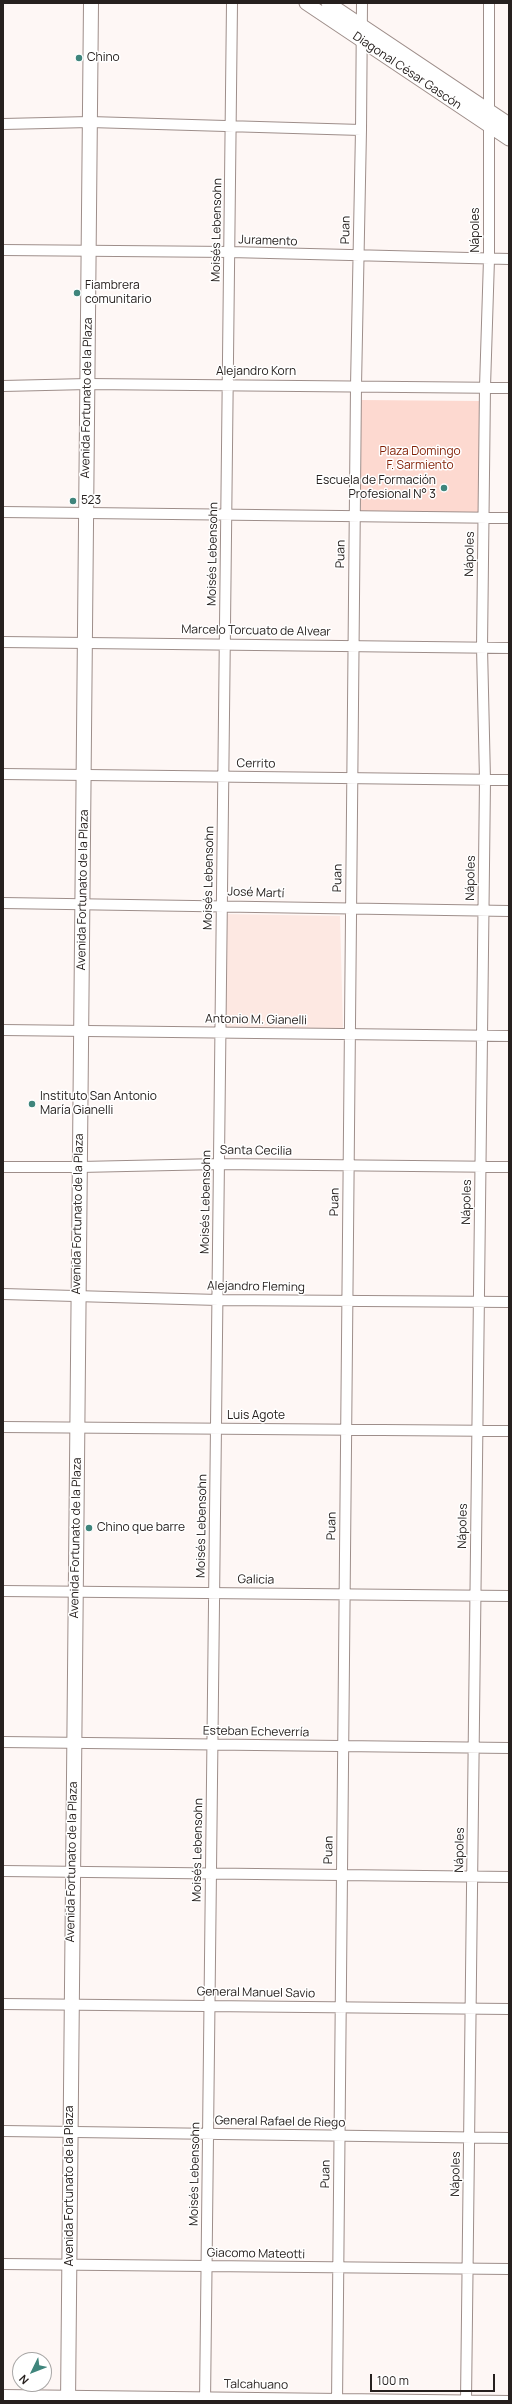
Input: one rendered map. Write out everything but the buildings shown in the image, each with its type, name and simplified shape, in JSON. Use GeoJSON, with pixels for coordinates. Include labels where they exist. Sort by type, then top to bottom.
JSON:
{"type":"FeatureCollection","features":[{"type":"Feature","properties":{"kind":"main road","name":"Avenida Fortunato de la Plaza"},"geometry":{"type":"LineString","coordinates":[[68,2398],[70,2264],[70,2004],[78,1428],[77,1295],[83,903],[91,3]]}},
{"type":"Feature","properties":{"kind":"street","name":"Moisés Lebensohn"},"geometry":{"type":"LineString","coordinates":[[205,2399],[232,3]]}},
{"type":"Feature","properties":{"kind":"street","name":"Diagonal César Gascón"},"geometry":{"type":"LineString","coordinates":[[306,3],[509,139]]}},
{"type":"Feature","properties":{"kind":"street","name":"Diagonal César Gascón"},"geometry":{"type":"LineString","coordinates":[[328,3],[509,124]]}},
{"type":"Feature","properties":{"kind":"street","name":"Puan"},"geometry":{"type":"LineString","coordinates":[[337,2400],[339,2007],[343,1746],[354,516],[362,3]]}},
{"type":"Feature","properties":{"kind":"street","name":"Nápoles"},"geometry":{"type":"LineString","coordinates":[[466,2401],[485,780],[482,647],[485,387],[489,259],[489,3]]}},
{"type":"Feature","properties":{"kind":"street"},"geometry":{"type":"LineString","coordinates":[[3,124],[90,122],[361,130]]}},
{"type":"Feature","properties":{"kind":"street","name":"Juramento"},"geometry":{"type":"LineString","coordinates":[[3,250],[230,252],[509,259]]}},
{"type":"Feature","properties":{"kind":"street","name":"Alejandro Korn"},"geometry":{"type":"LineString","coordinates":[[3,386],[88,384],[509,388]]}},
{"type":"Feature","properties":{"kind":"street"},"geometry":{"type":"LineString","coordinates":[[3,512],[509,518]]}},
{"type":"Feature","properties":{"kind":"street","name":"Marcelo Torcuato de Alvear"},"geometry":{"type":"LineString","coordinates":[[3,642],[509,648]]}},
{"type":"Feature","properties":{"kind":"street","name":"Cerrito"},"geometry":{"type":"LineString","coordinates":[[3,774],[509,780]]}},
{"type":"Feature","properties":{"kind":"street","name":"José Martí"},"geometry":{"type":"LineString","coordinates":[[3,903],[222,905],[351,909],[509,911]]}},
{"type":"Feature","properties":{"kind":"street","name":"Antonio M. Gianelli"},"geometry":{"type":"LineString","coordinates":[[3,1030],[509,1036]]}},
{"type":"Feature","properties":{"kind":"street","name":"Santa Cecilia"},"geometry":{"type":"LineString","coordinates":[[3,1167],[219,1164],[509,1167]]}},
{"type":"Feature","properties":{"kind":"street","name":"Alejandro Fleming"},"geometry":{"type":"LineString","coordinates":[[3,1294],[218,1300],[509,1302]]}},
{"type":"Feature","properties":{"kind":"street","name":"Luis Agote"},"geometry":{"type":"LineString","coordinates":[[3,1427],[509,1431]]}},
{"type":"Feature","properties":{"kind":"street","name":"Galicia"},"geometry":{"type":"LineString","coordinates":[[3,1591],[509,1596]]}},
{"type":"Feature","properties":{"kind":"street","name":"Esteban Echeverría"},"geometry":{"type":"LineString","coordinates":[[3,1742],[509,1748]]}},
{"type":"Feature","properties":{"kind":"street"},"geometry":{"type":"LineString","coordinates":[[3,1871],[509,1877]]}},
{"type":"Feature","properties":{"kind":"street","name":"General Manuel Savio"},"geometry":{"type":"LineString","coordinates":[[3,2004],[509,2009]]}},
{"type":"Feature","properties":{"kind":"street","name":"General Rafael de Riego"},"geometry":{"type":"LineString","coordinates":[[3,2131],[509,2138]]}},
{"type":"Feature","properties":{"kind":"street","name":"Giacomo Mateotti"},"geometry":{"type":"LineString","coordinates":[[3,2264],[509,2269]]}},
{"type":"Feature","properties":{"kind":"street","name":"Talcahuano"},"geometry":{"type":"LineString","coordinates":[[3,2395],[68,2398],[509,2401]]}},
{"type":"Feature","properties":{"kind":"shaded area"},"geometry":{"type":"Polygon","coordinates":[[[222,914],[340,916],[343,1030],[222,1028],[222,914]]]}},
{"type":"Feature","properties":{"kind":"green space","name":"Plaza Domingo F. Sarmiento"},"geometry":{"type":"Polygon","coordinates":[[[361,400],[479,401],[479,517],[361,517],[361,400]]]}},
{"type":"Feature","properties":{"kind":"place","name":"Chino"},"geometry":{"type":"Point","coordinates":[79,58]}},
{"type":"Feature","properties":{"kind":"place","name":"Fiambrera comunitario"},"geometry":{"type":"Point","coordinates":[77,293]}},
{"type":"Feature","properties":{"kind":"place","name":"Escuela de Formación Profesional N° 3"},"geometry":{"type":"Point","coordinates":[444,488]}},
{"type":"Feature","properties":{"kind":"place","name":"523"},"geometry":{"type":"Point","coordinates":[73,501]}},
{"type":"Feature","properties":{"kind":"place","name":"Instituto San Antonio María Gianelli"},"geometry":{"type":"Point","coordinates":[32,1104]}},
{"type":"Feature","properties":{"kind":"place","name":"Chino que barre"},"geometry":{"type":"Point","coordinates":[89,1528]}}]}
